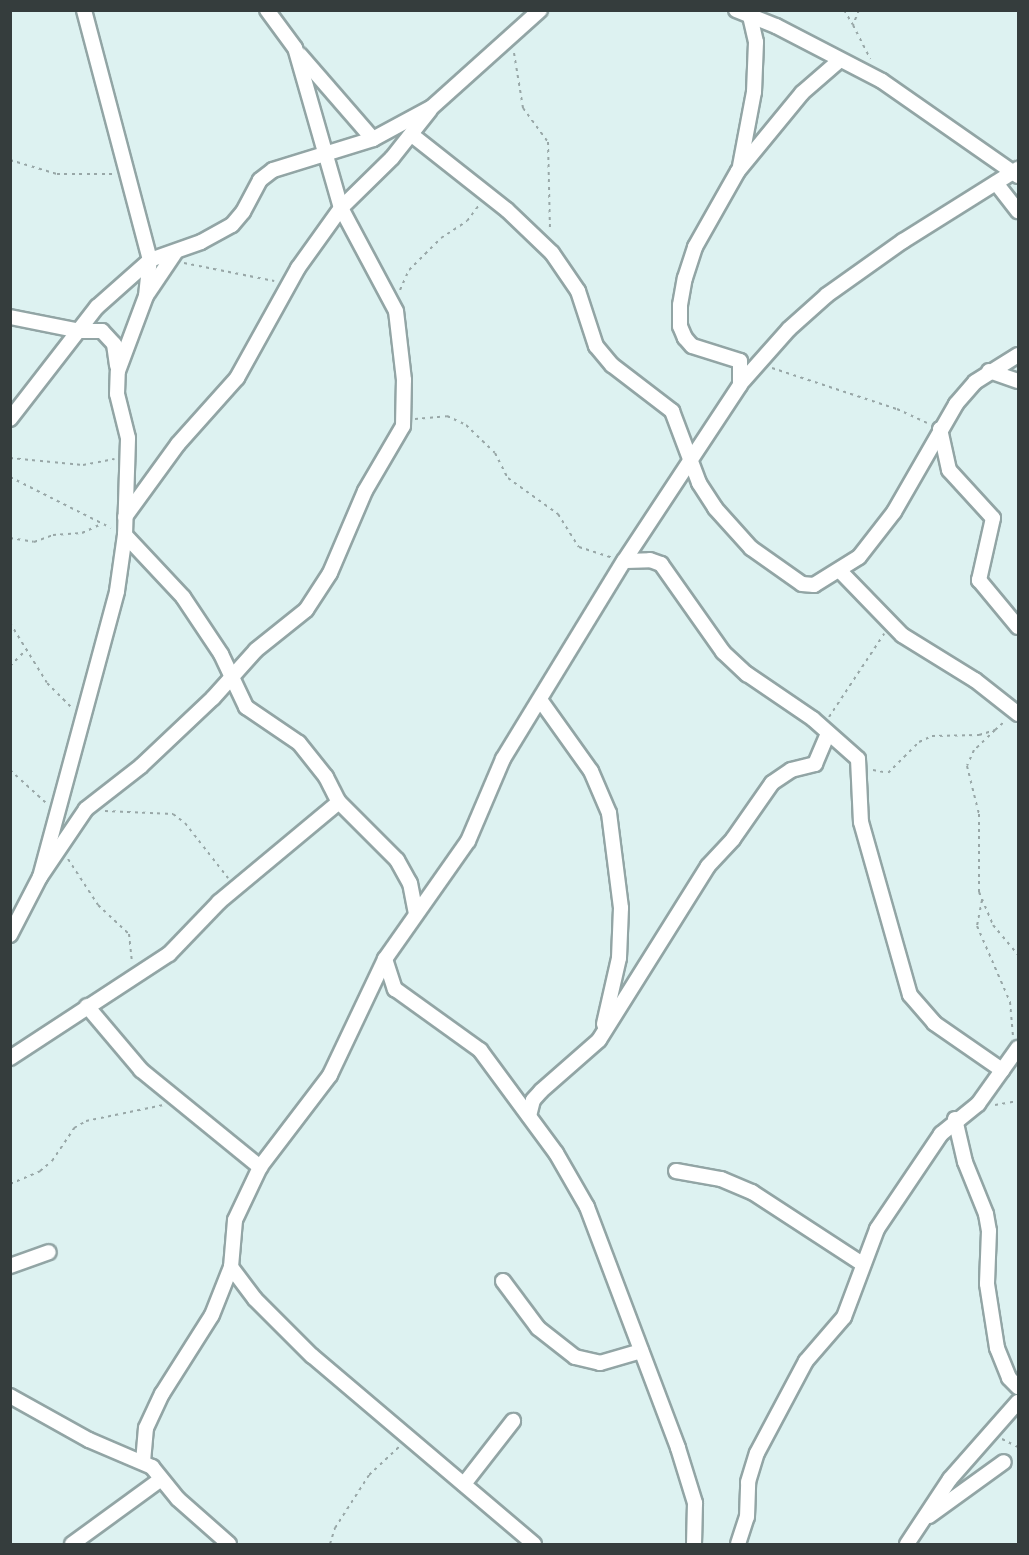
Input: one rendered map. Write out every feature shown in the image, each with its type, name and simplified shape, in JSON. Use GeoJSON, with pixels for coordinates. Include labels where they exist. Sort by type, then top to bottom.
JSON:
{"type":"FeatureCollection","features":[{"type":"Feature","properties":{"kind":"street"},"geometry":{"type":"LineString","coordinates":[[84,10],[150,260],[146,296]]}},
{"type":"Feature","properties":{"kind":"street"},"geometry":{"type":"LineString","coordinates":[[267,10],[295,48],[373,139]]}},
{"type":"Feature","properties":{"kind":"street"},"geometry":{"type":"LineString","coordinates":[[125,517],[178,444],[237,378],[298,268],[341,208],[412,135],[432,107],[540,10]]}},
{"type":"Feature","properties":{"kind":"street"},"geometry":{"type":"LineString","coordinates":[[143,1462],[146,1428],[162,1394],[212,1316],[231,1267],[235,1220],[260,1167],[330,1075],[385,959],[468,841],[502,759],[541,701],[625,561],[693,462],[740,385],[758,362],[827,295],[903,240],[1017,172],[882,81],[736,10]]}},
{"type":"Feature","properties":{"kind":"street"},"geometry":{"type":"LineString","coordinates":[[738,171],[754,92],[756,42],[750,16]]}},
{"type":"Feature","properties":{"kind":"street"},"geometry":{"type":"LineString","coordinates":[[10,935],[40,877],[82,814],[213,698],[256,650],[306,610],[330,573],[365,491],[403,426],[404,380],[396,311],[341,208],[295,48]]}},
{"type":"Feature","properties":{"kind":"street"},"geometry":{"type":"LineString","coordinates":[[740,385],[740,361],[692,345],[685,338],[680,326],[680,304],[695,247],[738,171],[802,93],[840,60]]}},
{"type":"Feature","properties":{"kind":"street"},"geometry":{"type":"LineString","coordinates":[[10,419],[97,307],[150,260],[175,253],[232,225],[243,212],[260,180],[273,170],[325,157],[373,139],[432,107]]}},
{"type":"Feature","properties":{"kind":"street"},"geometry":{"type":"LineString","coordinates":[[412,135],[485,193],[552,253],[578,291],[596,346],[612,365],[672,411],[699,483],[716,508],[751,548],[802,584],[814,585],[840,571],[881,532],[941,428],[975,382],[989,371],[1018,355]]}},
{"type":"Feature","properties":{"kind":"street"},"geometry":{"type":"LineString","coordinates":[[996,183],[1018,211]]}},
{"type":"Feature","properties":{"kind":"street"},"geometry":{"type":"LineString","coordinates":[[117,371],[146,296],[175,253]]}},
{"type":"Feature","properties":{"kind":"street"},"geometry":{"type":"LineString","coordinates":[[10,317],[80,331],[102,332],[109,336],[114,344],[127,459],[125,535],[117,591],[80,719],[40,877]]}},
{"type":"Feature","properties":{"kind":"street"},"geometry":{"type":"LineString","coordinates":[[989,371],[1018,381]]}},
{"type":"Feature","properties":{"kind":"street"},"geometry":{"type":"LineString","coordinates":[[941,428],[950,470],[993,518],[979,580],[1018,627]]}},
{"type":"Feature","properties":{"kind":"street"},"geometry":{"type":"LineString","coordinates":[[125,535],[183,597],[215,644],[241,700],[299,743],[326,777],[339,802],[397,861],[411,883],[416,913]]}},
{"type":"Feature","properties":{"kind":"street"},"geometry":{"type":"LineString","coordinates":[[625,561],[650,560],[661,564],[723,652],[826,731],[860,763],[861,822],[910,995],[928,1018],[1002,1070]]}},
{"type":"Feature","properties":{"kind":"street"},"geometry":{"type":"LineString","coordinates":[[840,571],[891,625],[1016,712]]}},
{"type":"Feature","properties":{"kind":"street"},"geometry":{"type":"LineString","coordinates":[[213,698],[241,700]]}},
{"type":"Feature","properties":{"kind":"street"},"geometry":{"type":"LineString","coordinates":[[541,701],[591,771],[604,795],[613,835],[621,908],[619,958],[599,1040]]}},
{"type":"Feature","properties":{"kind":"street"},"geometry":{"type":"LineString","coordinates":[[529,1116],[532,1104],[541,1091],[599,1040],[708,866],[733,839],[771,783],[791,770],[815,765],[825,748],[826,731]]}},
{"type":"Feature","properties":{"kind":"street"},"geometry":{"type":"LineString","coordinates":[[10,1058],[169,954],[236,889],[339,802]]}},
{"type":"Feature","properties":{"kind":"street"},"geometry":{"type":"LineString","coordinates":[[385,959],[395,989],[474,1043],[529,1116],[587,1207],[695,1503],[694,1545]]}},
{"type":"Feature","properties":{"kind":"street"},"geometry":{"type":"LineString","coordinates":[[87,1006],[129,1058],[260,1167]]}},
{"type":"Feature","properties":{"kind":"street"},"geometry":{"type":"LineString","coordinates":[[738,1545],[747,1517],[748,1482],[758,1453],[806,1361],[844,1317],[861,1263],[877,1229],[922,1159],[955,1119],[978,1104],[1016,1052]]}},
{"type":"Feature","properties":{"kind":"street"},"geometry":{"type":"LineString","coordinates":[[907,1545],[950,1479],[1016,1405],[1014,1383],[998,1348],[987,1284],[989,1231],[986,1214],[965,1162],[955,1119]]}},
{"type":"Feature","properties":{"kind":"street"},"geometry":{"type":"LineString","coordinates":[[676,1171],[721,1179],[752,1192],[861,1263]]}},
{"type":"Feature","properties":{"kind":"street"},"geometry":{"type":"LineString","coordinates":[[10,1266],[49,1252]]}},
{"type":"Feature","properties":{"kind":"street"},"geometry":{"type":"LineString","coordinates":[[231,1267],[255,1299],[312,1356],[534,1545]]}},
{"type":"Feature","properties":{"kind":"street"},"geometry":{"type":"LineString","coordinates":[[503,1281],[538,1328],[575,1357],[600,1362],[641,1351]]}},
{"type":"Feature","properties":{"kind":"street"},"geometry":{"type":"LineString","coordinates":[[10,1396],[89,1440],[143,1462],[229,1545]]}},
{"type":"Feature","properties":{"kind":"street"},"geometry":{"type":"LineString","coordinates":[[464,1484],[513,1421]]}},
{"type":"Feature","properties":{"kind":"street"},"geometry":{"type":"LineString","coordinates":[[921,1524],[1004,1462]]}},
{"type":"Feature","properties":{"kind":"street"},"geometry":{"type":"LineString","coordinates":[[72,1545],[160,1479]]}},
{"type":"Feature","properties":{"kind":"path"},"geometry":{"type":"LineString","coordinates":[[844,10],[882,81]]}},
{"type":"Feature","properties":{"kind":"path"},"geometry":{"type":"LineString","coordinates":[[853,26],[859,10]]}},
{"type":"Feature","properties":{"kind":"path"},"geometry":{"type":"LineString","coordinates":[[510,38],[523,108],[548,142],[552,253]]}},
{"type":"Feature","properties":{"kind":"path"},"geometry":{"type":"LineString","coordinates":[[10,160],[57,174],[109,172],[130,181]]}},
{"type":"Feature","properties":{"kind":"path"},"geometry":{"type":"LineString","coordinates":[[396,311],[408,270],[441,238],[467,221],[485,193]]}},
{"type":"Feature","properties":{"kind":"path"},"geometry":{"type":"LineString","coordinates":[[165,267],[202,265],[268,283],[298,268]]}},
{"type":"Feature","properties":{"kind":"path"},"geometry":{"type":"LineString","coordinates":[[758,362],[941,428]]}},
{"type":"Feature","properties":{"kind":"path"},"geometry":{"type":"LineString","coordinates":[[403,426],[434,415],[466,425],[495,453],[508,478],[558,514],[579,547],[625,561]]}},
{"type":"Feature","properties":{"kind":"path"},"geometry":{"type":"LineString","coordinates":[[10,459],[83,465],[127,459]]}},
{"type":"Feature","properties":{"kind":"path"},"geometry":{"type":"LineString","coordinates":[[10,477],[80,510],[99,525],[125,535]]}},
{"type":"Feature","properties":{"kind":"path"},"geometry":{"type":"LineString","coordinates":[[10,538],[34,542],[53,536],[82,533],[99,525]]}},
{"type":"Feature","properties":{"kind":"path"},"geometry":{"type":"LineString","coordinates":[[10,623],[48,683],[63,695],[80,719]]}},
{"type":"Feature","properties":{"kind":"path"},"geometry":{"type":"LineString","coordinates":[[826,731],[891,625]]}},
{"type":"Feature","properties":{"kind":"path"},"geometry":{"type":"LineString","coordinates":[[10,666],[27,649]]}},
{"type":"Feature","properties":{"kind":"path"},"geometry":{"type":"LineString","coordinates":[[1016,712],[974,750],[967,766],[979,814],[978,872],[982,900],[993,925],[1018,955]]}},
{"type":"Feature","properties":{"kind":"path"},"geometry":{"type":"LineString","coordinates":[[860,763],[885,774],[919,742],[932,736],[972,736],[995,730]]}},
{"type":"Feature","properties":{"kind":"path"},"geometry":{"type":"LineString","coordinates":[[10,770],[34,789],[51,811]]}},
{"type":"Feature","properties":{"kind":"path"},"geometry":{"type":"LineString","coordinates":[[82,814],[120,810],[173,814],[185,823],[236,889]]}},
{"type":"Feature","properties":{"kind":"path"},"geometry":{"type":"LineString","coordinates":[[60,846],[98,905],[129,934],[132,950],[129,979]]}},
{"type":"Feature","properties":{"kind":"path"},"geometry":{"type":"LineString","coordinates":[[982,900],[977,926],[1010,1002],[1016,1052]]}},
{"type":"Feature","properties":{"kind":"path"},"geometry":{"type":"LineString","coordinates":[[10,1184],[28,1179],[46,1166],[74,1128],[86,1121],[179,1101]]}},
{"type":"Feature","properties":{"kind":"path"},"geometry":{"type":"LineString","coordinates":[[330,1545],[335,1528],[374,1469],[401,1445],[409,1441],[415,1444]]}}]}
